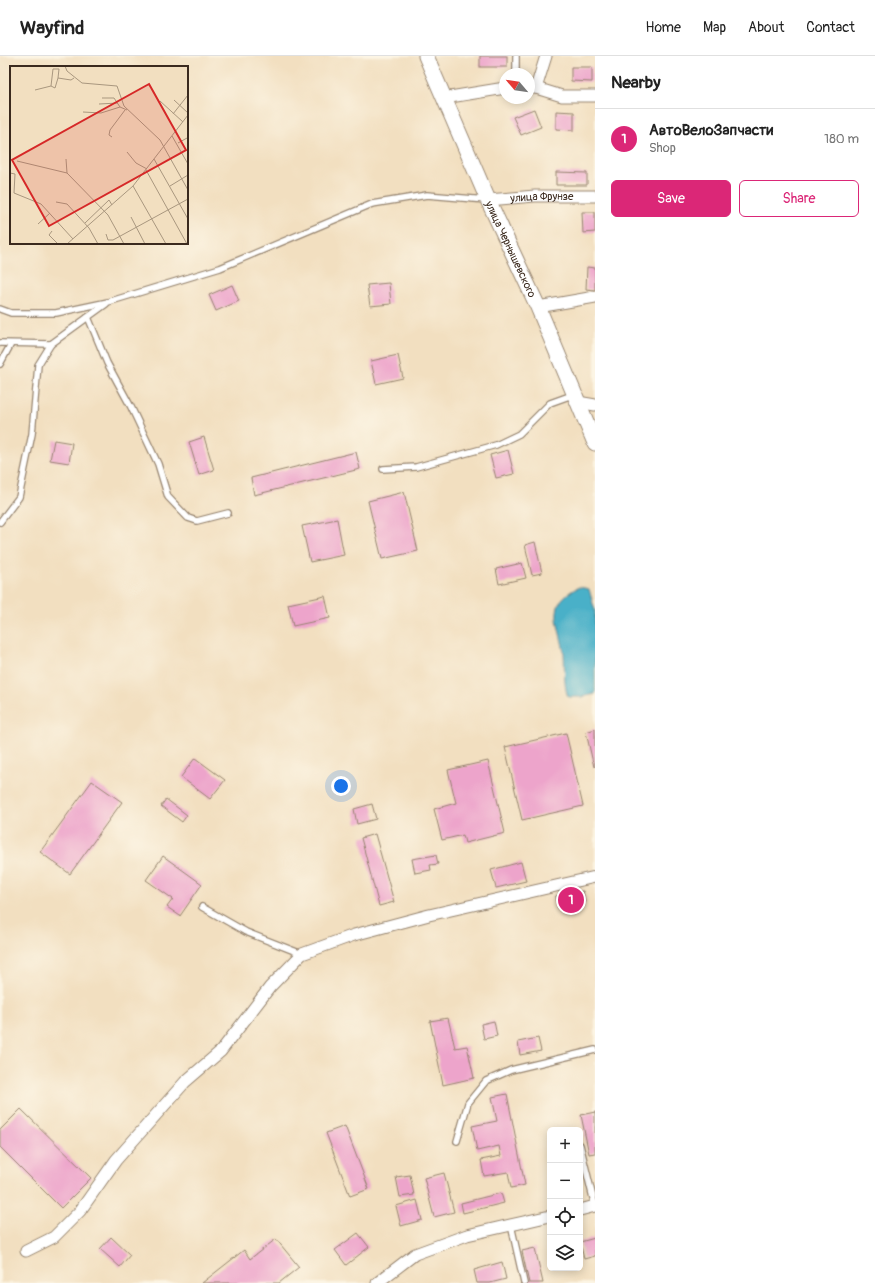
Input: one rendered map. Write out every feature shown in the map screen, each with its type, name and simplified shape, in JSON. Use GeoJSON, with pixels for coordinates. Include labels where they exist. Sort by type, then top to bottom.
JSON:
{"type":"FeatureCollection","features":[{"type":"Feature","properties":{"kind":"main road","name":"улица Чернышевского"},"geometry":{"type":"LineString","coordinates":[[426,56],[488,200],[538,307],[595,443]]}},
{"type":"Feature","properties":{"kind":"street"},"geometry":{"type":"LineString","coordinates":[[535,83],[546,56]]}},
{"type":"Feature","properties":{"kind":"street"},"geometry":{"type":"LineString","coordinates":[[444,98],[499,89]]}},
{"type":"Feature","properties":{"kind":"street"},"geometry":{"type":"LineString","coordinates":[[535,89],[562,96],[595,96]]}},
{"type":"Feature","properties":{"kind":"street","name":"улица Фрунзе"},"geometry":{"type":"LineString","coordinates":[[488,200],[535,196],[595,196]]}},
{"type":"Feature","properties":{"kind":"street"},"geometry":{"type":"LineString","coordinates":[[538,307],[595,297]]}},
{"type":"Feature","properties":{"kind":"street"},"geometry":{"type":"LineString","coordinates":[[577,398],[595,405]]}},
{"type":"Feature","properties":{"kind":"street"},"geometry":{"type":"LineString","coordinates":[[26,1251],[54,1237],[80,1211],[116,1160],[185,1082],[221,1051],[270,987],[302,954],[354,935],[429,915],[595,878]]}},
{"type":"Feature","properties":{"kind":"street"},"geometry":{"type":"LineString","coordinates":[[583,1209],[595,1206]]}},
{"type":"Feature","properties":{"kind":"street"},"geometry":{"type":"LineString","coordinates":[[376,1283],[415,1254],[467,1235],[547,1217]]}},
{"type":"Feature","properties":{"kind":"lane"},"geometry":{"type":"LineString","coordinates":[[516,56],[516,68]]}},
{"type":"Feature","properties":{"kind":"lane"},"geometry":{"type":"LineString","coordinates":[[0,309],[11,313],[56,313],[108,302],[220,268],[372,204],[427,195],[488,200]]}},
{"type":"Feature","properties":{"kind":"lane"},"geometry":{"type":"LineString","coordinates":[[0,522],[19,497],[32,434],[38,365],[51,344],[108,302]]}},
{"type":"Feature","properties":{"kind":"lane"},"geometry":{"type":"LineString","coordinates":[[88,317],[107,363],[158,464],[168,497],[188,518],[197,521],[228,513]]}},
{"type":"Feature","properties":{"kind":"lane"},"geometry":{"type":"LineString","coordinates":[[0,344],[51,344]]}},
{"type":"Feature","properties":{"kind":"lane"},"geometry":{"type":"LineString","coordinates":[[0,364],[11,344]]}},
{"type":"Feature","properties":{"kind":"lane"},"geometry":{"type":"LineString","coordinates":[[383,469],[416,468],[496,445],[519,434],[550,403],[577,398]]}},
{"type":"Feature","properties":{"kind":"lane"},"geometry":{"type":"LineString","coordinates":[[202,907],[246,932],[302,954]]}},
{"type":"Feature","properties":{"kind":"lane"},"geometry":{"type":"LineString","coordinates":[[457,1141],[468,1103],[486,1081],[511,1070],[595,1050]]}},
{"type":"Feature","properties":{"kind":"lane"},"geometry":{"type":"LineString","coordinates":[[583,1157],[595,1206]]}},
{"type":"Feature","properties":{"kind":"lane"},"geometry":{"type":"LineString","coordinates":[[511,1225],[524,1283]]}},
{"type":"Feature","properties":{"kind":"water"},"geometry":{"type":"Polygon","coordinates":[[[579,587],[589,589],[595,611],[595,694],[582,697],[568,697],[566,692],[564,654],[557,616],[561,601],[568,594],[579,587]]]}},
{"type":"Feature","properties":{"kind":"building"},"geometry":{"type":"Polygon","coordinates":[[[480,56],[507,56],[507,67],[480,67],[480,56]]]}},
{"type":"Feature","properties":{"kind":"building"},"geometry":{"type":"Polygon","coordinates":[[[571,67],[592,67],[592,82],[571,81],[571,67]]]}},
{"type":"Feature","properties":{"kind":"building"},"geometry":{"type":"Polygon","coordinates":[[[534,109],[541,127],[521,135],[513,117],[534,109]]]}},
{"type":"Feature","properties":{"kind":"building"},"geometry":{"type":"Polygon","coordinates":[[[556,111],[574,112],[574,130],[556,129],[556,111]]]}},
{"type":"Feature","properties":{"kind":"building"},"geometry":{"type":"Polygon","coordinates":[[[556,172],[587,173],[587,185],[556,185],[556,172]]]}},
{"type":"Feature","properties":{"kind":"building"},"geometry":{"type":"Polygon","coordinates":[[[582,212],[595,212],[595,232],[583,233],[582,212]]]}},
{"type":"Feature","properties":{"kind":"building"},"geometry":{"type":"Polygon","coordinates":[[[587,267],[595,268],[595,290],[586,289],[587,267]]]}},
{"type":"Feature","properties":{"kind":"building"},"geometry":{"type":"Polygon","coordinates":[[[389,283],[391,304],[370,306],[367,285],[389,283]]]}},
{"type":"Feature","properties":{"kind":"building"},"geometry":{"type":"Polygon","coordinates":[[[232,285],[239,301],[216,311],[209,295],[232,285]]]}},
{"type":"Feature","properties":{"kind":"building"},"geometry":{"type":"Polygon","coordinates":[[[398,355],[403,378],[376,384],[371,361],[398,355]]]}},
{"type":"Feature","properties":{"kind":"building"},"geometry":{"type":"Polygon","coordinates":[[[204,437],[214,470],[199,475],[189,442],[204,437]]]}},
{"type":"Feature","properties":{"kind":"building"},"geometry":{"type":"Polygon","coordinates":[[[54,440],[72,443],[69,463],[50,460],[54,440]]]}},
{"type":"Feature","properties":{"kind":"building"},"geometry":{"type":"Polygon","coordinates":[[[508,450],[514,474],[496,478],[490,455],[508,450]]]}},
{"type":"Feature","properties":{"kind":"building"},"geometry":{"type":"Polygon","coordinates":[[[356,452],[360,469],[254,495],[251,478],[356,452]]]}},
{"type":"Feature","properties":{"kind":"building"},"geometry":{"type":"Polygon","coordinates":[[[404,492],[418,551],[382,559],[368,501],[404,492]]]}},
{"type":"Feature","properties":{"kind":"building"},"geometry":{"type":"Polygon","coordinates":[[[337,519],[344,555],[310,562],[302,526],[337,519]]]}},
{"type":"Feature","properties":{"kind":"building"},"geometry":{"type":"Polygon","coordinates":[[[535,542],[542,573],[532,575],[525,545],[535,542]]]}},
{"type":"Feature","properties":{"kind":"building"},"geometry":{"type":"Polygon","coordinates":[[[522,563],[526,578],[499,584],[496,569],[522,563]]]}},
{"type":"Feature","properties":{"kind":"building"},"geometry":{"type":"Polygon","coordinates":[[[325,596],[330,618],[293,626],[288,604],[325,596]]]}},
{"type":"Feature","properties":{"kind":"building"},"geometry":{"type":"Polygon","coordinates":[[[595,729],[595,766],[594,767],[586,732],[595,729]]]}},
{"type":"Feature","properties":{"kind":"building"},"geometry":{"type":"Polygon","coordinates":[[[566,733],[583,806],[522,820],[505,747],[566,733]]]}},
{"type":"Feature","properties":{"kind":"building"},"geometry":{"type":"Polygon","coordinates":[[[195,758],[225,780],[210,799],[181,777],[195,758]]]}},
{"type":"Feature","properties":{"kind":"building"},"geometry":{"type":"Polygon","coordinates":[[[488,761],[505,833],[465,843],[463,835],[442,840],[434,809],[456,803],[448,770],[488,761]]]}},
{"type":"Feature","properties":{"kind":"building"},"geometry":{"type":"Polygon","coordinates":[[[92,781],[122,802],[70,874],[40,852],[92,781]]]}},
{"type":"Feature","properties":{"kind":"building"},"geometry":{"type":"Polygon","coordinates":[[[166,799],[187,815],[182,822],[161,806],[166,799]]]}},
{"type":"Feature","properties":{"kind":"building"},"geometry":{"type":"Polygon","coordinates":[[[372,804],[376,819],[357,824],[354,809],[372,804]]]}},
{"type":"Feature","properties":{"kind":"building"},"geometry":{"type":"Polygon","coordinates":[[[375,834],[394,902],[379,906],[361,838],[375,834]]]}},
{"type":"Feature","properties":{"kind":"building"},"geometry":{"type":"Polygon","coordinates":[[[436,855],[438,864],[430,865],[431,870],[415,873],[412,859],[436,855]]]}},
{"type":"Feature","properties":{"kind":"building"},"geometry":{"type":"Polygon","coordinates":[[[163,856],[202,884],[180,916],[167,907],[173,899],[146,880],[163,856]]]}},
{"type":"Feature","properties":{"kind":"building"},"geometry":{"type":"Polygon","coordinates":[[[521,862],[526,881],[496,888],[491,870],[521,862]]]}},
{"type":"Feature","properties":{"kind":"building"},"geometry":{"type":"Polygon","coordinates":[[[583,891],[585,903],[558,908],[556,896],[583,891]]]}},
{"type":"Feature","properties":{"kind":"building"},"geometry":{"type":"Polygon","coordinates":[[[448,1018],[455,1048],[467,1046],[474,1078],[443,1085],[430,1021],[448,1018]]]}},
{"type":"Feature","properties":{"kind":"building"},"geometry":{"type":"Polygon","coordinates":[[[494,1021],[497,1036],[484,1039],[481,1024],[494,1021]]]}},
{"type":"Feature","properties":{"kind":"building"},"geometry":{"type":"Polygon","coordinates":[[[538,1038],[541,1051],[520,1055],[518,1042],[538,1038]]]}},
{"type":"Feature","properties":{"kind":"building"},"geometry":{"type":"Polygon","coordinates":[[[507,1094],[525,1185],[511,1188],[508,1172],[484,1176],[481,1160],[501,1156],[499,1146],[477,1151],[472,1126],[497,1121],[492,1097],[507,1094]]]}},
{"type":"Feature","properties":{"kind":"building"},"geometry":{"type":"Polygon","coordinates":[[[21,1109],[91,1178],[61,1208],[0,1147],[0,1130],[21,1109]]]}},
{"type":"Feature","properties":{"kind":"building"},"geometry":{"type":"Polygon","coordinates":[[[595,1112],[595,1153],[589,1154],[581,1115],[595,1112]]]}},
{"type":"Feature","properties":{"kind":"building"},"geometry":{"type":"Polygon","coordinates":[[[345,1126],[369,1189],[350,1196],[326,1133],[345,1126]]]}},
{"type":"Feature","properties":{"kind":"building"},"geometry":{"type":"Polygon","coordinates":[[[444,1173],[454,1212],[434,1217],[424,1178],[444,1173]]]}},
{"type":"Feature","properties":{"kind":"building"},"geometry":{"type":"Polygon","coordinates":[[[410,1175],[414,1195],[400,1197],[396,1177],[410,1175]]]}},
{"type":"Feature","properties":{"kind":"building"},"geometry":{"type":"Polygon","coordinates":[[[501,1193],[504,1203],[463,1213],[461,1203],[501,1193]]]}},
{"type":"Feature","properties":{"kind":"building"},"geometry":{"type":"Polygon","coordinates":[[[417,1200],[422,1220],[401,1226],[396,1206],[417,1200]]]}},
{"type":"Feature","properties":{"kind":"building"},"geometry":{"type":"Polygon","coordinates":[[[358,1233],[369,1247],[346,1265],[335,1250],[358,1233]]]}},
{"type":"Feature","properties":{"kind":"building"},"geometry":{"type":"Polygon","coordinates":[[[111,1237],[130,1255],[120,1267],[100,1249],[111,1237]]]}},
{"type":"Feature","properties":{"kind":"building"},"geometry":{"type":"Polygon","coordinates":[[[595,1238],[595,1256],[584,1259],[583,1241],[595,1238]]]}},
{"type":"Feature","properties":{"kind":"building"},"geometry":{"type":"Polygon","coordinates":[[[276,1239],[299,1267],[279,1283],[202,1283],[244,1250],[250,1259],[276,1239]]]}},
{"type":"Feature","properties":{"kind":"building"},"geometry":{"type":"Polygon","coordinates":[[[535,1248],[543,1283],[529,1283],[522,1251],[535,1248]]]}},
{"type":"Feature","properties":{"kind":"building"},"geometry":{"type":"Polygon","coordinates":[[[502,1262],[506,1279],[490,1283],[477,1283],[474,1270],[502,1262]]]}},
{"type":"Feature","properties":{"kind":"place","name":"АвтоВелоЗапчасти"},"geometry":{"type":"Point","coordinates":[571,900]}}]}
